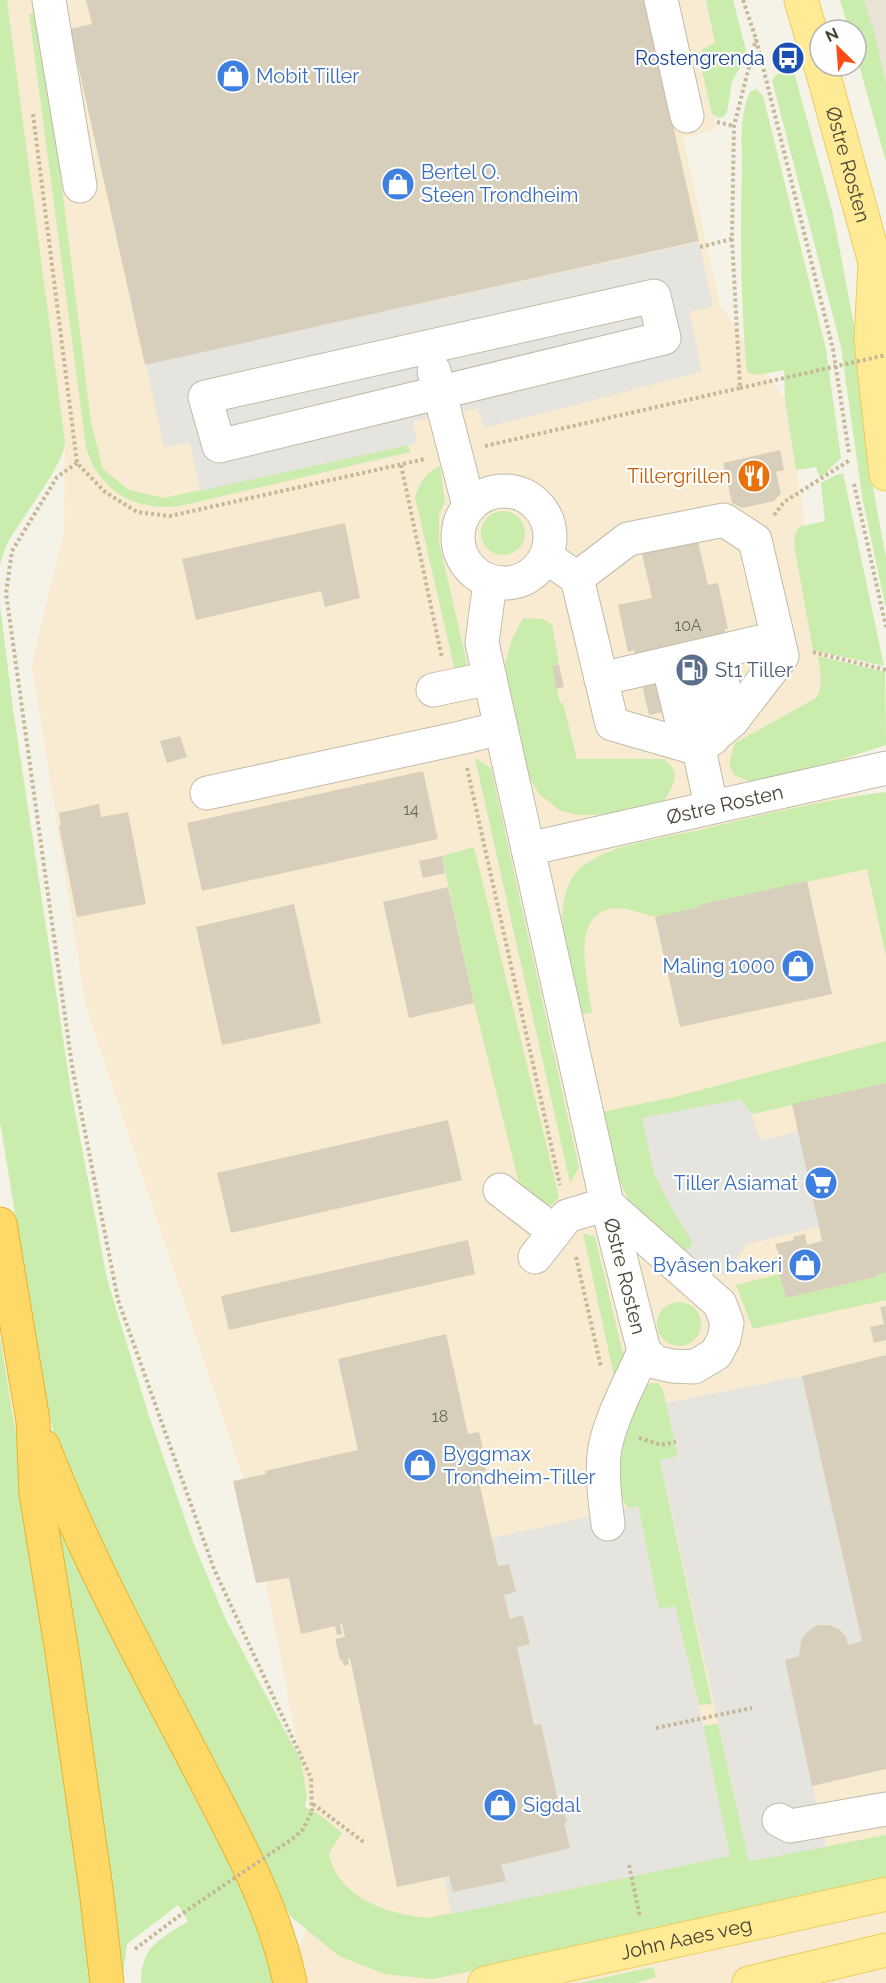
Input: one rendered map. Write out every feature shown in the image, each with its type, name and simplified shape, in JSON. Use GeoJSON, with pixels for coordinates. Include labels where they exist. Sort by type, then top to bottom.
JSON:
{"type":"FeatureCollection","features":[{"type":"Feature","properties":{"kind":"highway"},"geometry":{"type":"LineString","coordinates":[[0,1224],[33,1421],[36,1493],[62,1652],[107,1981]]}},
{"type":"Feature","properties":{"kind":"highway"},"geometry":{"type":"LineString","coordinates":[[33,1421],[59,1488],[102,1581],[247,1861],[268,1909],[285,1959],[290,1983]]}},
{"type":"Feature","properties":{"kind":"main road","name":"Østre Rosten"},"geometry":{"type":"LineString","coordinates":[[801,0],[808,24]]}},
{"type":"Feature","properties":{"kind":"main road","name":"Østre Rosten"},"geometry":{"type":"LineString","coordinates":[[824,78],[882,276],[871,340],[886,474]]}},
{"type":"Feature","properties":{"kind":"main road","name":"John Aaes veg"},"geometry":{"type":"LineString","coordinates":[[485,1983],[886,1894]]}},
{"type":"Feature","properties":{"kind":"main road"},"geometry":{"type":"LineString","coordinates":[[749,1983],[886,1950]]}},
{"type":"Feature","properties":{"kind":"street"},"geometry":{"type":"LineString","coordinates":[[49,0],[80,186]]}},
{"type":"Feature","properties":{"kind":"street"},"geometry":{"type":"LineString","coordinates":[[661,0],[698,118]]}},
{"type":"Feature","properties":{"kind":"street"},"geometry":{"type":"LineString","coordinates":[[654,296],[663,338],[219,446],[205,397],[428,347],[654,296]]}},
{"type":"Feature","properties":{"kind":"street"},"geometry":{"type":"LineString","coordinates":[[428,347],[469,506]]}},
{"type":"Feature","properties":{"kind":"street"},"geometry":{"type":"LineString","coordinates":[[509,491],[530,498],[544,514],[550,535],[546,557],[532,574],[512,583],[490,582],[470,570],[459,549],[458,526],[469,506],[487,494],[509,491]]}},
{"type":"Feature","properties":{"kind":"street"},"geometry":{"type":"LineString","coordinates":[[577,578],[627,539],[724,520],[755,540],[780,647]]}},
{"type":"Feature","properties":{"kind":"street"},"geometry":{"type":"LineString","coordinates":[[546,557],[577,578],[612,724],[699,739]]}},
{"type":"Feature","properties":{"kind":"street","name":"Østre Rosten"},"geometry":{"type":"LineString","coordinates":[[490,582],[482,642],[607,1204],[644,1351],[655,1362],[672,1366],[694,1367],[716,1354],[724,1339],[727,1323],[720,1304],[607,1204]]}},
{"type":"Feature","properties":{"kind":"street"},"geometry":{"type":"LineString","coordinates":[[601,679],[682,660],[780,647]]}},
{"type":"Feature","properties":{"kind":"street"},"geometry":{"type":"LineString","coordinates":[[699,739],[780,647]]}},
{"type":"Feature","properties":{"kind":"street"},"geometry":{"type":"LineString","coordinates":[[682,660],[711,806]]}},
{"type":"Feature","properties":{"kind":"street"},"geometry":{"type":"LineString","coordinates":[[682,660],[699,739]]}},
{"type":"Feature","properties":{"kind":"street"},"geometry":{"type":"LineString","coordinates":[[441,688],[490,678]]}},
{"type":"Feature","properties":{"kind":"street"},"geometry":{"type":"LineString","coordinates":[[207,793],[501,728]]}},
{"type":"Feature","properties":{"kind":"street","name":"Østre Rosten"},"geometry":{"type":"LineString","coordinates":[[528,849],[886,768]]}},
{"type":"Feature","properties":{"kind":"street"},"geometry":{"type":"LineString","coordinates":[[500,1190],[552,1235],[607,1204]]}},
{"type":"Feature","properties":{"kind":"street"},"geometry":{"type":"LineString","coordinates":[[608,1524],[604,1491],[604,1453],[614,1419],[644,1351]]}},
{"type":"Feature","properties":{"kind":"street"},"geometry":{"type":"LineString","coordinates":[[779,1820],[790,1826],[886,1809]]}},
{"type":"Feature","properties":{"kind":"path"},"geometry":{"type":"LineString","coordinates":[[743,0],[756,39],[833,349],[852,471]]}},
{"type":"Feature","properties":{"kind":"path"},"geometry":{"type":"LineString","coordinates":[[756,39],[734,126],[732,239],[740,388],[886,355]]}},
{"type":"Feature","properties":{"kind":"path"},"geometry":{"type":"LineString","coordinates":[[698,118],[734,126]]}},
{"type":"Feature","properties":{"kind":"path"},"geometry":{"type":"LineString","coordinates":[[700,247],[732,239]]}},
{"type":"Feature","properties":{"kind":"path"},"geometry":{"type":"LineString","coordinates":[[755,540],[784,502],[850,460]]}},
{"type":"Feature","properties":{"kind":"path"},"geometry":{"type":"LineString","coordinates":[[77,463],[57,477],[12,551],[6,593],[72,1066],[118,1300],[214,1569],[311,1778],[313,1804],[303,1829],[295,1838],[183,1913],[135,1949],[134,1959]]}},
{"type":"Feature","properties":{"kind":"path"},"geometry":{"type":"LineString","coordinates":[[401,465],[441,688]]}},
{"type":"Feature","properties":{"kind":"path"},"geometry":{"type":"LineString","coordinates":[[854,483],[886,627]]}},
{"type":"Feature","properties":{"kind":"path"},"geometry":{"type":"LineString","coordinates":[[780,647],[814,652],[886,670]]}},
{"type":"Feature","properties":{"kind":"path"},"geometry":{"type":"LineString","coordinates":[[460,738],[552,1235],[602,1373]]}},
{"type":"Feature","properties":{"kind":"path"},"geometry":{"type":"LineString","coordinates":[[656,1728],[752,1708]]}},
{"type":"Feature","properties":{"kind":"path"},"geometry":{"type":"LineString","coordinates":[[313,1804],[365,1843]]}},
{"type":"Feature","properties":{"kind":"path"},"geometry":{"type":"LineString","coordinates":[[629,1865],[641,1924]]}},
{"type":"Feature","properties":{"kind":"shaded area"},"geometry":{"type":"Polygon","coordinates":[[[7,0],[706,0],[715,43],[715,130],[683,138],[720,305],[785,400],[829,671],[886,904],[886,1983],[286,1983],[324,1882],[249,1495],[86,1007],[32,665],[64,530],[65,442],[7,0]]]}},
{"type":"Feature","properties":{"kind":"shaded area"},"geometry":{"type":"Polygon","coordinates":[[[864,0],[886,0],[886,83],[875,35],[864,0]]]}},
{"type":"Feature","properties":{"kind":"shaded area"},"geometry":{"type":"Polygon","coordinates":[[[699,242],[713,306],[689,312],[702,372],[484,428],[478,408],[413,421],[417,443],[200,491],[190,442],[164,447],[146,364],[699,242]]]}},
{"type":"Feature","properties":{"kind":"shaded area"},"geometry":{"type":"Polygon","coordinates":[[[740,1099],[752,1114],[762,1140],[798,1132],[819,1227],[747,1244],[724,1276],[685,1253],[693,1243],[654,1173],[642,1118],[740,1099]]]}},
{"type":"Feature","properties":{"kind":"shaded area"},"geometry":{"type":"Polygon","coordinates":[[[802,1376],[862,1641],[848,1645],[843,1634],[834,1626],[824,1624],[815,1626],[805,1634],[799,1656],[785,1660],[826,1847],[749,1861],[660,1460],[678,1456],[666,1403],[802,1376]]]}},
{"type":"Feature","properties":{"kind":"shaded area"},"geometry":{"type":"Polygon","coordinates":[[[638,1506],[659,1609],[675,1606],[699,1705],[730,1856],[452,1914],[443,1877],[449,1876],[453,1892],[505,1881],[501,1865],[569,1848],[564,1823],[567,1822],[561,1799],[558,1800],[541,1724],[534,1725],[517,1647],[530,1644],[523,1616],[510,1619],[504,1595],[516,1592],[498,1566],[492,1538],[638,1506]]]}},
{"type":"Feature","properties":{"kind":"green space"},"geometry":{"type":"Polygon","coordinates":[[[0,0],[7,0],[65,442],[63,452],[50,478],[7,544],[0,566],[0,0]]]}},
{"type":"Feature","properties":{"kind":"green space"},"geometry":{"type":"Polygon","coordinates":[[[706,0],[733,0],[747,54],[732,82],[727,112],[719,118],[712,114],[699,58],[703,49],[715,43],[706,0]]]}},
{"type":"Feature","properties":{"kind":"green space"},"geometry":{"type":"Polygon","coordinates":[[[840,0],[864,0],[886,83],[886,162],[863,78],[868,78],[868,18],[845,18],[840,0]]]}},
{"type":"Feature","properties":{"kind":"green space"},"geometry":{"type":"Polygon","coordinates":[[[34,13],[49,81],[91,423],[103,469],[129,490],[164,498],[408,445],[410,452],[180,506],[158,507],[140,504],[119,494],[102,478],[95,469],[86,447],[29,14],[34,13]]]}},
{"type":"Feature","properties":{"kind":"green space"},"geometry":{"type":"Polygon","coordinates":[[[793,69],[833,214],[858,347],[873,488],[886,558],[886,609],[862,496],[841,347],[772,80],[777,74],[793,69]]]}},
{"type":"Feature","properties":{"kind":"green space"},"geometry":{"type":"Polygon","coordinates":[[[756,89],[763,96],[826,349],[841,458],[820,478],[816,467],[796,470],[785,400],[784,370],[758,375],[748,373],[746,365],[741,267],[742,129],[746,101],[750,92],[756,89]]]}},
{"type":"Feature","properties":{"kind":"green space"},"geometry":{"type":"Polygon","coordinates":[[[440,466],[445,502],[439,514],[439,542],[468,668],[455,671],[415,497],[424,478],[440,466]]]}},
{"type":"Feature","properties":{"kind":"green space"},"geometry":{"type":"Polygon","coordinates":[[[843,473],[884,666],[813,650],[794,544],[795,535],[799,527],[825,521],[821,483],[843,473]]]}},
{"type":"Feature","properties":{"kind":"green space"},"geometry":{"type":"Polygon","coordinates":[[[503,511],[512,512],[519,517],[524,524],[524,542],[519,549],[512,554],[503,555],[494,554],[487,549],[482,542],[481,533],[482,524],[487,517],[494,512],[503,511]]]}},
{"type":"Feature","properties":{"kind":"green space"},"geometry":{"type":"Polygon","coordinates":[[[0,605],[13,709],[71,1091],[107,1279],[148,1413],[193,1542],[226,1620],[301,1761],[307,1797],[305,1807],[320,1815],[342,1833],[329,1853],[334,1869],[342,1882],[366,1901],[381,1908],[428,1918],[729,1856],[703,1726],[718,1724],[749,1861],[886,1835],[886,1880],[523,1961],[432,1979],[384,1974],[339,1956],[291,1917],[269,1881],[59,1458],[43,1384],[0,1122],[0,605]]]}},
{"type":"Feature","properties":{"kind":"green space"},"geometry":{"type":"Polygon","coordinates":[[[523,618],[543,619],[552,624],[559,665],[552,667],[577,759],[663,759],[673,769],[675,779],[663,802],[609,814],[578,815],[559,810],[539,794],[527,774],[504,668],[512,639],[523,618]]]}},
{"type":"Feature","properties":{"kind":"green space"},"geometry":{"type":"Polygon","coordinates":[[[818,656],[885,672],[886,745],[815,768],[750,782],[734,775],[729,764],[735,743],[816,698],[821,683],[818,656]]]}},
{"type":"Feature","properties":{"kind":"green space"},"geometry":{"type":"Polygon","coordinates":[[[475,758],[491,768],[579,1168],[570,1183],[475,758]]]}},
{"type":"Feature","properties":{"kind":"green space"},"geometry":{"type":"Polygon","coordinates":[[[886,792],[886,956],[867,869],[699,905],[699,907],[664,916],[618,908],[602,912],[592,921],[586,933],[585,966],[592,1013],[578,1014],[564,946],[563,911],[565,895],[571,880],[586,864],[606,853],[640,842],[769,813],[886,792]]]}},
{"type":"Feature","properties":{"kind":"green space"},"geometry":{"type":"Polygon","coordinates":[[[474,847],[559,1197],[552,1205],[545,1204],[520,1187],[474,1003],[442,856],[474,847]]]}},
{"type":"Feature","properties":{"kind":"green space"},"geometry":{"type":"Polygon","coordinates":[[[886,1041],[886,1083],[752,1114],[740,1100],[654,1173],[693,1243],[685,1253],[629,1202],[611,1160],[602,1112],[674,1097],[886,1041]]]}},
{"type":"Feature","properties":{"kind":"green space"},"geometry":{"type":"Polygon","coordinates":[[[583,1233],[595,1237],[624,1358],[614,1376],[583,1233]]]}},
{"type":"Feature","properties":{"kind":"green space"},"geometry":{"type":"Polygon","coordinates":[[[886,1272],[886,1300],[753,1329],[736,1285],[780,1274],[786,1298],[876,1277],[886,1272]]]}},
{"type":"Feature","properties":{"kind":"green space"},"geometry":{"type":"Polygon","coordinates":[[[679,1302],[694,1309],[701,1324],[694,1339],[679,1346],[664,1339],[657,1324],[664,1309],[679,1302]]]}},
{"type":"Feature","properties":{"kind":"green space"},"geometry":{"type":"Polygon","coordinates":[[[0,1336],[57,1688],[94,1983],[0,1983],[0,1336]]]}},
{"type":"Feature","properties":{"kind":"green space"},"geometry":{"type":"Polygon","coordinates":[[[658,1383],[663,1390],[678,1457],[660,1461],[712,1704],[699,1705],[675,1607],[659,1610],[638,1506],[628,1508],[623,1500],[617,1479],[621,1433],[645,1386],[658,1383]]]}},
{"type":"Feature","properties":{"kind":"green space"},"geometry":{"type":"Polygon","coordinates":[[[49,1493],[235,1860],[276,1983],[141,1983],[144,1960],[148,1952],[161,1939],[188,1921],[178,1905],[127,1944],[122,1982],[49,1493]]]}},
{"type":"Feature","properties":{"kind":"green space"},"geometry":{"type":"Polygon","coordinates":[[[653,1967],[656,1977],[636,1983],[580,1983],[653,1967]]]}},
{"type":"Feature","properties":{"kind":"building"},"geometry":{"type":"Polygon","coordinates":[[[86,0],[645,0],[699,241],[145,365],[70,29],[92,24],[86,0]]]}},
{"type":"Feature","properties":{"kind":"building"},"geometry":{"type":"Polygon","coordinates":[[[780,450],[784,470],[776,472],[781,493],[774,501],[742,508],[732,503],[723,463],[780,450]]]}},
{"type":"Feature","properties":{"kind":"building"},"geometry":{"type":"Polygon","coordinates":[[[345,523],[360,598],[325,607],[321,591],[196,620],[182,559],[345,523]]]}},
{"type":"Feature","properties":{"kind":"building"},"geometry":{"type":"Polygon","coordinates":[[[697,537],[708,585],[718,583],[728,629],[725,629],[740,695],[649,715],[634,650],[628,652],[618,605],[652,598],[641,549],[697,537]]]}},
{"type":"Feature","properties":{"kind":"building"},"geometry":{"type":"Polygon","coordinates":[[[559,665],[564,687],[556,689],[552,666],[559,665]]]}},
{"type":"Feature","properties":{"kind":"building"},"geometry":{"type":"Polygon","coordinates":[[[180,736],[187,757],[167,763],[160,741],[180,736]]]}},
{"type":"Feature","properties":{"kind":"building"},"geometry":{"type":"Polygon","coordinates":[[[423,771],[438,839],[202,891],[187,823],[423,771]]]}},
{"type":"Feature","properties":{"kind":"building"},"geometry":{"type":"Polygon","coordinates":[[[99,804],[101,817],[128,812],[146,904],[77,917],[59,826],[61,825],[59,813],[99,804]]]}},
{"type":"Feature","properties":{"kind":"building"},"geometry":{"type":"Polygon","coordinates":[[[442,856],[445,873],[423,878],[419,861],[442,856]]]}},
{"type":"Feature","properties":{"kind":"building"},"geometry":{"type":"Polygon","coordinates":[[[807,881],[832,994],[680,1027],[655,917],[807,881]]]}},
{"type":"Feature","properties":{"kind":"building"},"geometry":{"type":"Polygon","coordinates":[[[448,887],[474,1003],[409,1018],[383,902],[448,887]]]}},
{"type":"Feature","properties":{"kind":"building"},"geometry":{"type":"Polygon","coordinates":[[[294,904],[321,1023],[222,1045],[196,927],[294,904]]]}},
{"type":"Feature","properties":{"kind":"building"},"geometry":{"type":"Polygon","coordinates":[[[886,1083],[886,1272],[876,1277],[786,1298],[775,1258],[780,1257],[775,1244],[794,1240],[793,1237],[805,1234],[807,1245],[822,1241],[792,1104],[886,1083]]]}},
{"type":"Feature","properties":{"kind":"building"},"geometry":{"type":"Polygon","coordinates":[[[448,1120],[462,1180],[231,1233],[217,1173],[448,1120]]]}},
{"type":"Feature","properties":{"kind":"building"},"geometry":{"type":"Polygon","coordinates":[[[468,1240],[475,1274],[229,1330],[221,1296],[468,1240]]]}},
{"type":"Feature","properties":{"kind":"building"},"geometry":{"type":"Polygon","coordinates":[[[886,1306],[886,1340],[874,1343],[870,1327],[884,1324],[880,1307],[886,1306]]]}},
{"type":"Feature","properties":{"kind":"building"},"geometry":{"type":"Polygon","coordinates":[[[446,1334],[468,1434],[479,1432],[486,1471],[477,1473],[498,1566],[509,1564],[516,1592],[504,1595],[510,1619],[523,1615],[530,1644],[517,1647],[534,1725],[541,1724],[558,1800],[561,1799],[570,1848],[501,1865],[506,1881],[453,1892],[449,1876],[397,1887],[350,1658],[348,1659],[349,1664],[344,1666],[340,1660],[335,1639],[345,1637],[342,1624],[340,1625],[342,1634],[337,1635],[335,1626],[301,1634],[289,1578],[256,1583],[233,1481],[266,1474],[265,1471],[358,1450],[338,1359],[446,1334]]]}},
{"type":"Feature","properties":{"kind":"building"},"geometry":{"type":"Polygon","coordinates":[[[886,1355],[886,1769],[812,1786],[785,1660],[799,1656],[801,1641],[805,1634],[815,1626],[829,1625],[839,1629],[846,1637],[848,1645],[862,1641],[802,1376],[886,1355]]]}},
{"type":"Feature","properties":{"kind":"place","name":"Rostengrenda"},"geometry":{"type":"Point","coordinates":[788,58]}},
{"type":"Feature","properties":{"kind":"place","name":"Mobit Tiller"},"geometry":{"type":"Point","coordinates":[233,76]}},
{"type":"Feature","properties":{"kind":"place","name":"Bertel O. Steen Trondheim"},"geometry":{"type":"Point","coordinates":[398,184]}},
{"type":"Feature","properties":{"kind":"place","name":"Tillergrillen"},"geometry":{"type":"Point","coordinates":[754,476]}},
{"type":"Feature","properties":{"kind":"place","name":"St1 Tiller"},"geometry":{"type":"Point","coordinates":[692,670]}},
{"type":"Feature","properties":{"kind":"place","name":"Maling 1000"},"geometry":{"type":"Point","coordinates":[798,966]}},
{"type":"Feature","properties":{"kind":"place","name":"Tiller Asiamat"},"geometry":{"type":"Point","coordinates":[821,1183]}},
{"type":"Feature","properties":{"kind":"place","name":"Byåsen bakeri"},"geometry":{"type":"Point","coordinates":[805,1265]}},
{"type":"Feature","properties":{"kind":"place","name":"Byggmax Trondheim-Tiller"},"geometry":{"type":"Point","coordinates":[420,1465]}},
{"type":"Feature","properties":{"kind":"place","name":"Sigdal"},"geometry":{"type":"Point","coordinates":[500,1805]}}]}
